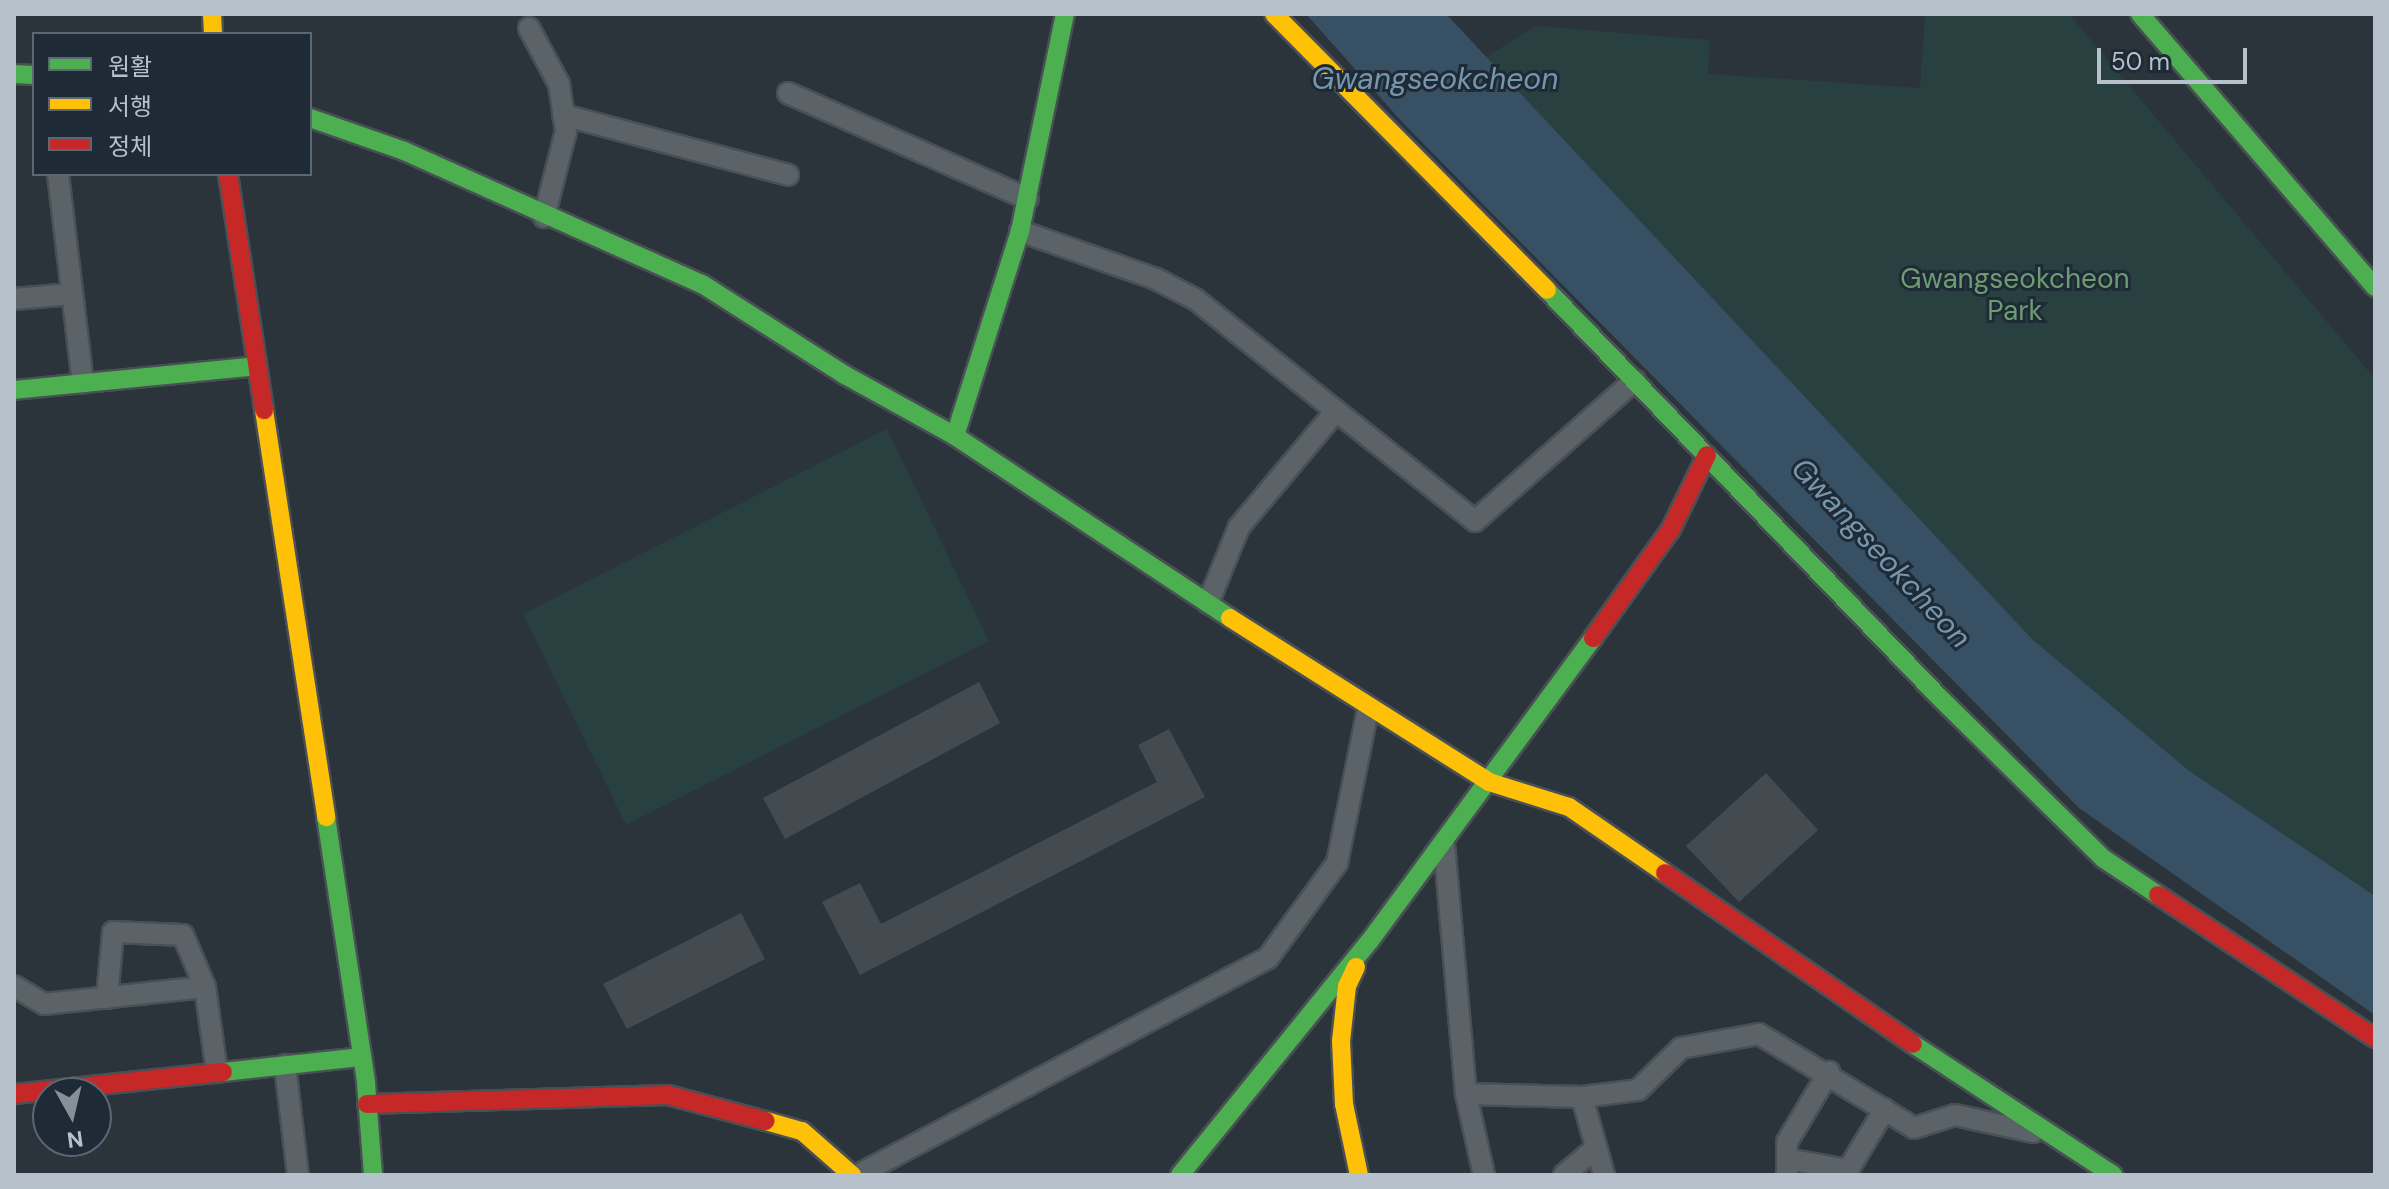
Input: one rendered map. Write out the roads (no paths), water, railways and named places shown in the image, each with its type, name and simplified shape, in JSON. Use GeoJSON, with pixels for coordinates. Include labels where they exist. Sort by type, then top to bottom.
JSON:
{"type":"FeatureCollection","features":[{"type":"Feature","properties":{"kind":"street"},"geometry":{"type":"LineString","coordinates":[[955,436],[1020,231],[1065,14]]}},
{"type":"Feature","properties":{"kind":"street"},"geometry":{"type":"LineString","coordinates":[[1274,14],[1635,380],[1941,699],[2104,859],[2375,1038]]}},
{"type":"Feature","properties":{"kind":"street"},"geometry":{"type":"LineString","coordinates":[[2140,14],[2375,287]]}},
{"type":"Feature","properties":{"kind":"street"},"geometry":{"type":"LineString","coordinates":[[529,28],[559,84],[566,131],[544,217]]}},
{"type":"Feature","properties":{"kind":"street"},"geometry":{"type":"LineString","coordinates":[[788,93],[1028,199]]}},
{"type":"Feature","properties":{"kind":"street"},"geometry":{"type":"LineString","coordinates":[[563,115],[788,175]]}},
{"type":"Feature","properties":{"kind":"street"},"geometry":{"type":"LineString","coordinates":[[312,119],[404,151],[544,217],[702,284],[845,375],[955,436],[1368,709],[1489,782],[1569,807],[2045,1135],[2113,1175]]}},
{"type":"Feature","properties":{"kind":"street"},"geometry":{"type":"LineString","coordinates":[[58,176],[83,383]]}},
{"type":"Feature","properties":{"kind":"street"},"geometry":{"type":"LineString","coordinates":[[228,176],[362,1057],[373,1175]]}},
{"type":"Feature","properties":{"kind":"street"},"geometry":{"type":"LineString","coordinates":[[1020,231],[1156,279],[1195,299],[1475,521],[1635,380]]}},
{"type":"Feature","properties":{"kind":"street"},"geometry":{"type":"LineString","coordinates":[[14,299],[72,294]]}},
{"type":"Feature","properties":{"kind":"street"},"geometry":{"type":"LineString","coordinates":[[14,390],[257,366]]}},
{"type":"Feature","properties":{"kind":"street"},"geometry":{"type":"LineString","coordinates":[[1208,603],[1239,527],[1336,411]]}},
{"type":"Feature","properties":{"kind":"street"},"geometry":{"type":"LineString","coordinates":[[1180,1175],[1369,942],[1489,782],[1671,529],[1707,455]]}},
{"type":"Feature","properties":{"kind":"street"},"geometry":{"type":"LineString","coordinates":[[367,1104],[668,1095],[802,1131],[855,1175],[1268,958],[1337,863],[1368,709]]}},
{"type":"Feature","properties":{"kind":"street"},"geometry":{"type":"LineString","coordinates":[[1444,843],[1466,1094],[1484,1175]]}},
{"type":"Feature","properties":{"kind":"street"},"geometry":{"type":"LineString","coordinates":[[107,998],[113,932],[183,935],[205,987],[217,1072]]}},
{"type":"Feature","properties":{"kind":"street"},"geometry":{"type":"LineString","coordinates":[[1359,1175],[1344,1104],[1341,1041],[1347,986],[1369,942]]}},
{"type":"Feature","properties":{"kind":"street"},"geometry":{"type":"LineString","coordinates":[[14,986],[44,1004],[205,987]]}},
{"type":"Feature","properties":{"kind":"street"},"geometry":{"type":"LineString","coordinates":[[1466,1094],[1582,1097],[1638,1090],[1681,1048],[1759,1034],[1829,1072],[1914,1128],[1955,1115],[2045,1135]]}},
{"type":"Feature","properties":{"kind":"street"},"geometry":{"type":"LineString","coordinates":[[14,1094],[362,1057]]}},
{"type":"Feature","properties":{"kind":"street"},"geometry":{"type":"LineString","coordinates":[[285,1065],[298,1175]]}},
{"type":"Feature","properties":{"kind":"street"},"geometry":{"type":"LineString","coordinates":[[1829,1072],[1787,1142],[1787,1167],[1848,1170],[1885,1109]]}},
{"type":"Feature","properties":{"kind":"street"},"geometry":{"type":"LineString","coordinates":[[1582,1097],[1604,1175]]}},
{"type":"Feature","properties":{"kind":"street"},"geometry":{"type":"LineString","coordinates":[[1564,1175],[1596,1148]]}},
{"type":"Feature","properties":{"kind":"water","name":"Gwangseokcheon"},"geometry":{"type":"Polygon","coordinates":[[[1306,14],[1446,14],[2033,640],[2188,770],[2375,896],[2375,1015],[2079,808],[1403,123],[1306,14]]]}},
{"type":"Feature","properties":{"kind":"park label","name":"Gwangseokcheon Park"},"geometry":{"type":"Point","coordinates":[2015,295]}}]}
